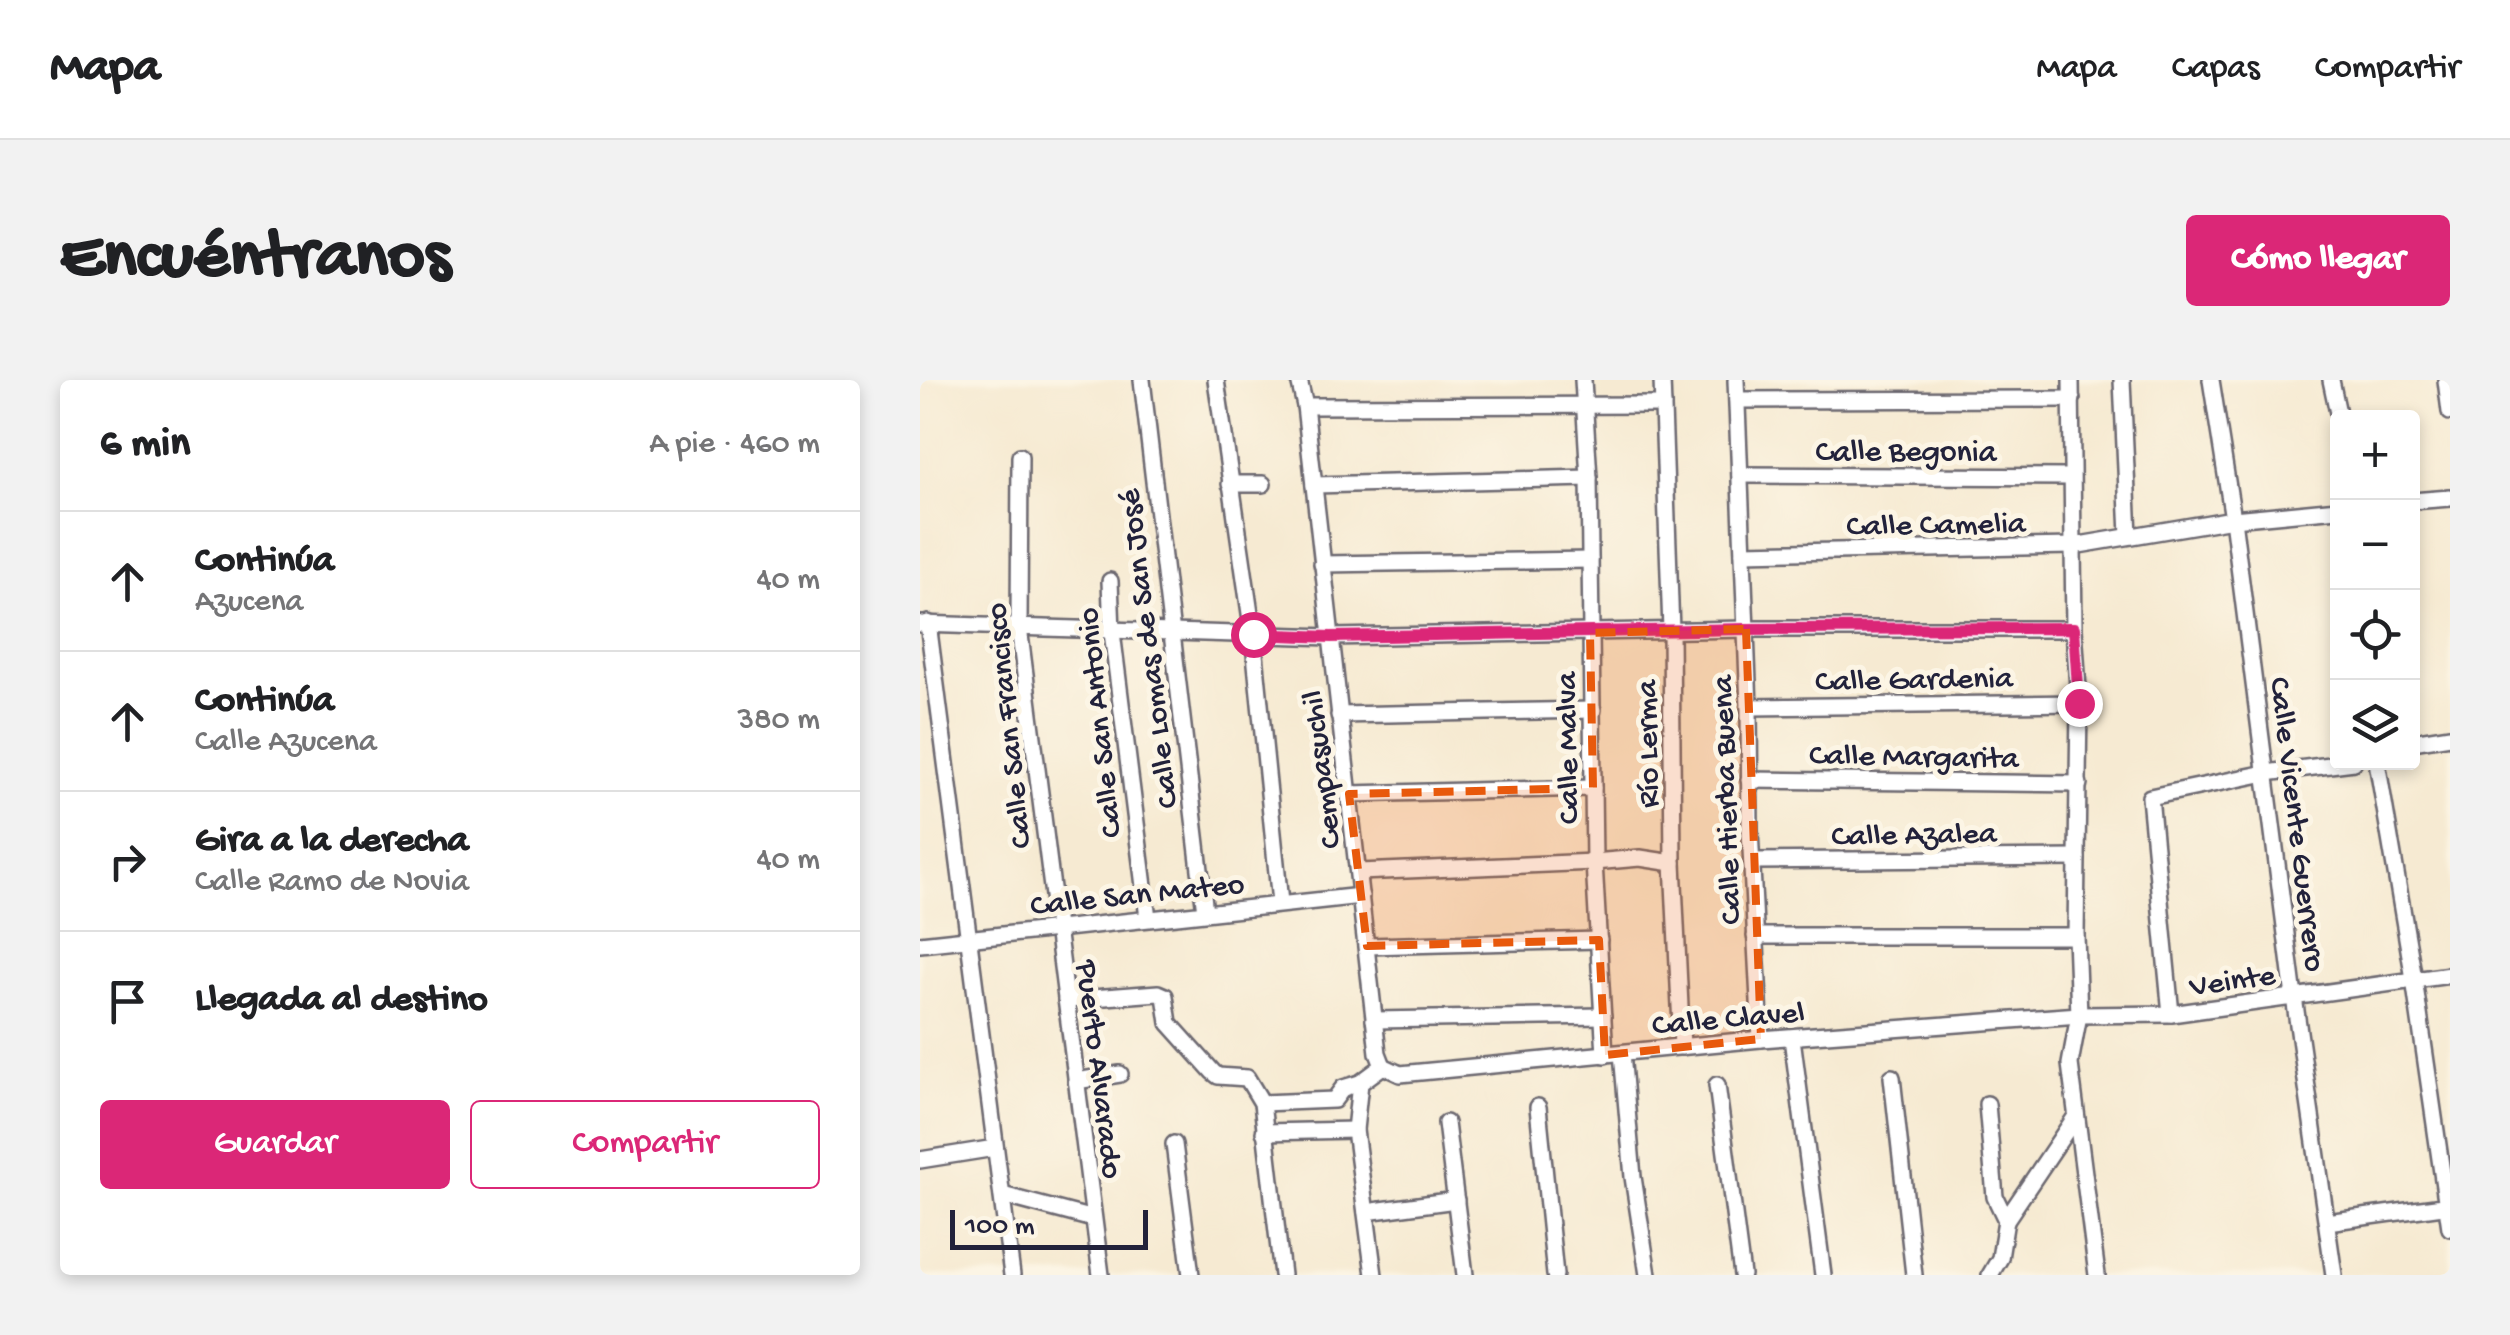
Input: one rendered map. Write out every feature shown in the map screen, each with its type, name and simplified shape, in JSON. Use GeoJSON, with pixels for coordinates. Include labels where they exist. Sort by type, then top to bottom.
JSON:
{"type":"FeatureCollection","features":[{"type":"Feature","properties":{"kind":"street","name":"Calle Lomas de San José"},"geometry":{"type":"LineString","coordinates":[[1142,380],[1205,912]]}},
{"type":"Feature","properties":{"kind":"street"},"geometry":{"type":"LineString","coordinates":[[1216,380],[1253,634],[1280,903]]}},
{"type":"Feature","properties":{"kind":"street","name":"Cempasuchil"},"geometry":{"type":"LineString","coordinates":[[1299,380],[1306,406],[1378,1053],[1384,1066]]}},
{"type":"Feature","properties":{"kind":"street","name":"Calle Malva"},"geometry":{"type":"LineString","coordinates":[[1584,380],[1594,862],[1603,1016],[1614,1054],[1648,1275]]}},
{"type":"Feature","properties":{"kind":"street","name":"Río Lerma"},"geometry":{"type":"LineString","coordinates":[[1662,380],[1671,630],[1673,863],[1682,1047]]}},
{"type":"Feature","properties":{"kind":"street","name":"Calle Hierba Buena"},"geometry":{"type":"LineString","coordinates":[[1736,380],[1761,1039]]}},
{"type":"Feature","properties":{"kind":"street"},"geometry":{"type":"LineString","coordinates":[[2071,380],[2074,628],[2079,703],[2079,1015],[2070,1064],[2074,1119],[2098,1275]]}},
{"type":"Feature","properties":{"kind":"street"},"geometry":{"type":"LineString","coordinates":[[2122,380],[2129,536]]}},
{"type":"Feature","properties":{"kind":"street","name":"Calle Vicente Guerrero"},"geometry":{"type":"LineString","coordinates":[[2211,380],[2334,1275]]}},
{"type":"Feature","properties":{"kind":"street"},"geometry":{"type":"LineString","coordinates":[[2331,380],[2337,410]]}},
{"type":"Feature","properties":{"kind":"street"},"geometry":{"type":"LineString","coordinates":[[2446,380],[2450,412]]}},
{"type":"Feature","properties":{"kind":"street"},"geometry":{"type":"LineString","coordinates":[[1736,400],[2072,399]]}},
{"type":"Feature","properties":{"kind":"street"},"geometry":{"type":"LineString","coordinates":[[1306,406],[1663,404]]}},
{"type":"Feature","properties":{"kind":"street","name":"Calle San Francisco"},"geometry":{"type":"LineString","coordinates":[[1020,456],[1019,626],[1057,928]]}},
{"type":"Feature","properties":{"kind":"street","name":"Calle Begonia"},"geometry":{"type":"LineString","coordinates":[[1740,475],[2072,477]]}},
{"type":"Feature","properties":{"kind":"street"},"geometry":{"type":"LineString","coordinates":[[1314,485],[1589,478]]}},
{"type":"Feature","properties":{"kind":"street"},"geometry":{"type":"LineString","coordinates":[[1230,484],[1263,484]]}},
{"type":"Feature","properties":{"kind":"street"},"geometry":{"type":"LineString","coordinates":[[2420,501],[2450,498]]}},
{"type":"Feature","properties":{"kind":"street","name":"Calle Camelia"},"geometry":{"type":"LineString","coordinates":[[1743,552],[2073,546],[2232,518],[2330,509]]}},
{"type":"Feature","properties":{"kind":"street"},"geometry":{"type":"LineString","coordinates":[[1322,564],[1590,560]]}},
{"type":"Feature","properties":{"kind":"street","name":"Calle San Antonio"},"geometry":{"type":"LineString","coordinates":[[1110,581],[1112,632],[1148,918]]}},
{"type":"Feature","properties":{"kind":"street"},"geometry":{"type":"LineString","coordinates":[[1012,1275],[924,624],[1331,637],[2074,628]]}},
{"type":"Feature","properties":{"kind":"street","name":"Calle Gardenia"},"geometry":{"type":"LineString","coordinates":[[1749,706],[2079,703]]}},
{"type":"Feature","properties":{"kind":"street"},"geometry":{"type":"LineString","coordinates":[[1339,715],[1593,710]]}},
{"type":"Feature","properties":{"kind":"street"},"geometry":{"type":"LineString","coordinates":[[2420,741],[2450,736]]}},
{"type":"Feature","properties":{"kind":"street"},"geometry":{"type":"LineString","coordinates":[[2172,1014],[2150,797],[2266,773],[2330,765]]}},
{"type":"Feature","properties":{"kind":"street"},"geometry":{"type":"LineString","coordinates":[[2377,770],[2414,980],[2450,1228]]}},
{"type":"Feature","properties":{"kind":"street","name":"Calle Margarita"},"geometry":{"type":"LineString","coordinates":[[1749,780],[2078,784]]}},
{"type":"Feature","properties":{"kind":"street"},"geometry":{"type":"LineString","coordinates":[[1348,794],[1592,788]]}},
{"type":"Feature","properties":{"kind":"street"},"geometry":{"type":"LineString","coordinates":[[1358,872],[1640,858],[1673,863]]}},
{"type":"Feature","properties":{"kind":"street","name":"Calle Azalea"},"geometry":{"type":"LineString","coordinates":[[1752,861],[2077,858]]}},
{"type":"Feature","properties":{"kind":"street","name":"Calle San Mateo"},"geometry":{"type":"LineString","coordinates":[[920,944],[1360,896]]}},
{"type":"Feature","properties":{"kind":"street","name":"Puerto Alvarado"},"geometry":{"type":"LineString","coordinates":[[1057,928],[1101,1275]]}},
{"type":"Feature","properties":{"kind":"street"},"geometry":{"type":"LineString","coordinates":[[1755,936],[2076,936]]}},
{"type":"Feature","properties":{"kind":"street"},"geometry":{"type":"LineString","coordinates":[[1367,946],[1599,940]]}},
{"type":"Feature","properties":{"kind":"street","name":"Veinte"},"geometry":{"type":"LineString","coordinates":[[2079,1015],[2172,1014],[2450,975]]}},
{"type":"Feature","properties":{"kind":"street"},"geometry":{"type":"LineString","coordinates":[[1066,1000],[1158,992],[1165,996],[1169,1023],[1218,1076],[1247,1078],[1262,1103],[1282,1275]]}},
{"type":"Feature","properties":{"kind":"street","name":"Calle Clavel"},"geometry":{"type":"LineString","coordinates":[[1384,1066],[1400,1074],[1761,1039],[2079,1015]]}},
{"type":"Feature","properties":{"kind":"street"},"geometry":{"type":"LineString","coordinates":[[1374,1020],[1603,1016]]}},
{"type":"Feature","properties":{"kind":"street"},"geometry":{"type":"LineString","coordinates":[[1792,1038],[1824,1275]]}},
{"type":"Feature","properties":{"kind":"street"},"geometry":{"type":"LineString","coordinates":[[1262,1103],[1334,1100],[1343,1088],[1360,1083],[1384,1066]]}},
{"type":"Feature","properties":{"kind":"street"},"geometry":{"type":"LineString","coordinates":[[1076,1081],[1120,1074]]}},
{"type":"Feature","properties":{"kind":"street"},"geometry":{"type":"LineString","coordinates":[[1892,1077],[1914,1275]]}},
{"type":"Feature","properties":{"kind":"street"},"geometry":{"type":"LineString","coordinates":[[1360,1083],[1356,1130],[1374,1275]]}},
{"type":"Feature","properties":{"kind":"street"},"geometry":{"type":"LineString","coordinates":[[1717,1085],[1742,1275]]}},
{"type":"Feature","properties":{"kind":"street"},"geometry":{"type":"LineString","coordinates":[[1987,1104],[1994,1197],[2006,1220]]}},
{"type":"Feature","properties":{"kind":"street"},"geometry":{"type":"LineString","coordinates":[[1538,1106],[1556,1275]]}},
{"type":"Feature","properties":{"kind":"street"},"geometry":{"type":"LineString","coordinates":[[1990,1275],[2000,1258],[2006,1220],[2074,1119]]}},
{"type":"Feature","properties":{"kind":"street"},"geometry":{"type":"LineString","coordinates":[[1446,1123],[1465,1275]]}},
{"type":"Feature","properties":{"kind":"street"},"geometry":{"type":"LineString","coordinates":[[1264,1132],[1356,1130]]}},
{"type":"Feature","properties":{"kind":"street"},"geometry":{"type":"LineString","coordinates":[[1174,1144],[1191,1275]]}},
{"type":"Feature","properties":{"kind":"street"},"geometry":{"type":"LineString","coordinates":[[920,1160],[996,1148]]}},
{"type":"Feature","properties":{"kind":"street"},"geometry":{"type":"LineString","coordinates":[[1002,1195],[1093,1219]]}},
{"type":"Feature","properties":{"kind":"street"},"geometry":{"type":"LineString","coordinates":[[1366,1212],[1456,1200]]}},
{"type":"Feature","properties":{"kind":"street"},"geometry":{"type":"LineString","coordinates":[[2327,1222],[2448,1205]]}},
{"type":"Feature","properties":{"kind":"highlighted area"},"geometry":{"type":"Polygon","coordinates":[[[1746,629],[1761,1039],[1605,1055],[1599,940],[1367,946],[1349,794],[1593,788],[1590,633],[1746,629]]]}},
{"type":"Feature","properties":{"kind":"route"},"geometry":{"type":"LineString","coordinates":[[1253,634],[1331,637],[2074,628],[2079,703]]}}]}
